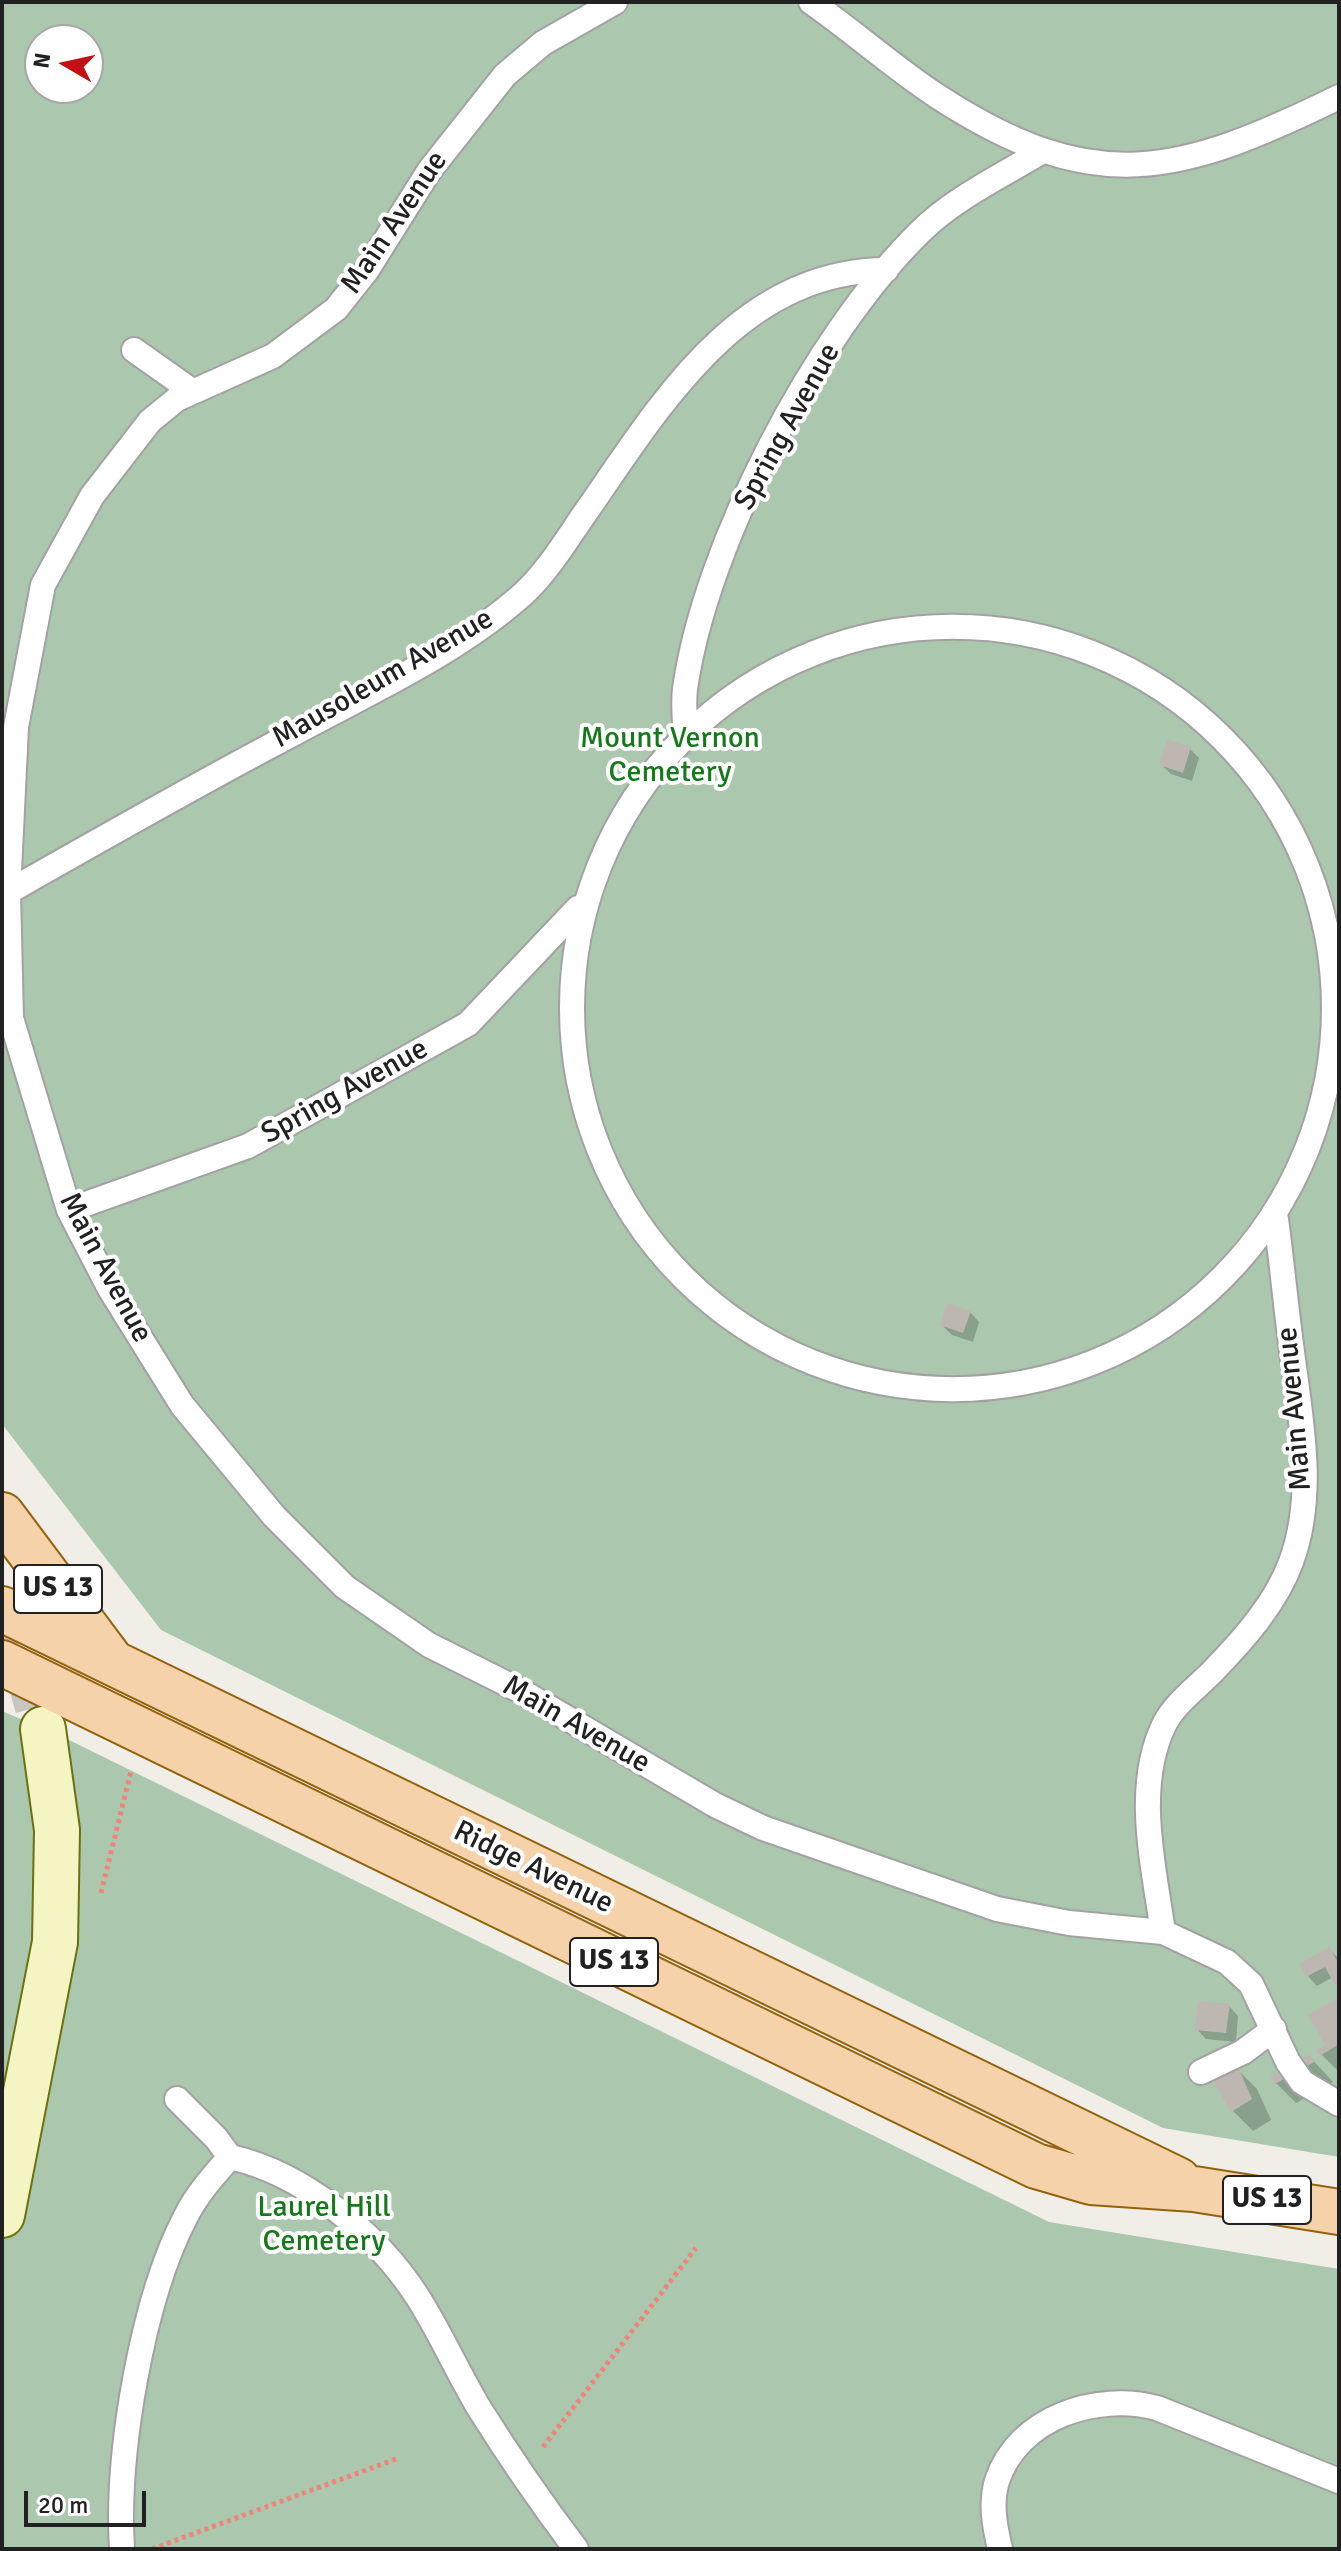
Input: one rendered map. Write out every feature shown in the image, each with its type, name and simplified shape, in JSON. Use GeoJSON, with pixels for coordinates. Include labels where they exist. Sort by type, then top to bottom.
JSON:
{"type":"FeatureCollection","features":[{"type":"Feature","properties":{"kind":"main road","name":"US 13"},"geometry":{"type":"LineString","coordinates":[[2,1515],[112,1663]]}},
{"type":"Feature","properties":{"kind":"main road","name":"Ridge Avenue"},"geometry":{"type":"LineString","coordinates":[[2,1609],[995,2093],[1088,2134],[1194,2189]]}},
{"type":"Feature","properties":{"kind":"main road","name":"Ridge Avenue"},"geometry":{"type":"LineString","coordinates":[[2,1663],[1003,2152],[1069,2178],[1194,2189],[1339,2212]]}},
{"type":"Feature","properties":{"kind":"main road"},"geometry":{"type":"LineString","coordinates":[[2,2086],[26,1967],[32,1893],[28,1721],[57,1830],[55,1942],[2,2215]]}},
{"type":"Feature","properties":{"kind":"lane","name":"Main Avenue"},"geometry":{"type":"LineString","coordinates":[[615,2],[543,43],[505,75],[429,171],[367,270],[336,309],[273,356],[192,391],[150,421],[92,496],[43,585],[16,727],[8,892],[11,1018],[69,1210],[110,1289],[182,1405],[274,1516],[345,1587],[429,1645],[521,1691],[715,1805],[763,1828],[997,1909],[1069,1923],[1163,1932],[1227,1962],[1251,1984],[1288,2062],[1302,2082],[1339,2104]]}},
{"type":"Feature","properties":{"kind":"lane"},"geometry":{"type":"LineString","coordinates":[[811,2],[937,96],[1041,152],[1110,167],[1171,162],[1228,146],[1339,97]]}},
{"type":"Feature","properties":{"kind":"lane","name":"Spring Avenue"},"geometry":{"type":"LineString","coordinates":[[686,738],[684,693],[694,638],[710,587],[767,453],[797,398],[833,342],[886,270],[921,230],[971,194],[1041,152]]}},
{"type":"Feature","properties":{"kind":"lane","name":"Mausoleum Avenue"},"geometry":{"type":"LineString","coordinates":[[8,892],[197,784],[424,663],[489,621],[524,593],[682,378],[755,310],[802,286],[851,271],[886,270]]}},
{"type":"Feature","properties":{"kind":"lane"},"geometry":{"type":"LineString","coordinates":[[134,350],[192,391]]}},
{"type":"Feature","properties":{"kind":"lane"},"geometry":{"type":"LineString","coordinates":[[987,629],[1066,643],[1109,661],[1245,755],[1275,788],[1294,827],[1325,926],[1335,976],[1337,1081],[1276,1219],[1216,1285],[1135,1343],[1043,1378],[945,1388],[847,1374],[757,1334],[679,1274],[619,1195],[581,1104],[567,1006],[578,908],[618,809],[686,738],[737,698],[820,657],[929,633],[987,629]]}},
{"type":"Feature","properties":{"kind":"lane","name":"Spring Avenue"},"geometry":{"type":"LineString","coordinates":[[69,1210],[248,1146],[468,1024],[578,908]]}},
{"type":"Feature","properties":{"kind":"lane"},"geometry":{"type":"LineString","coordinates":[[2,1048],[23,1065]]}},
{"type":"Feature","properties":{"kind":"lane","name":"Main Avenue"},"geometry":{"type":"LineString","coordinates":[[1163,1932],[1150,1831],[1150,1785],[1155,1747],[1166,1721],[1185,1697],[1245,1636],[1274,1597],[1290,1564],[1300,1532],[1305,1470],[1276,1219]]}},
{"type":"Feature","properties":{"kind":"lane"},"geometry":{"type":"LineString","coordinates":[[1201,2072],[1243,2052],[1274,2029]]}},
{"type":"Feature","properties":{"kind":"lane"},"geometry":{"type":"LineString","coordinates":[[177,2099],[216,2138],[230,2157],[274,2170],[309,2189],[393,2267],[416,2294],[480,2410],[576,2549]]}},
{"type":"Feature","properties":{"kind":"lane"},"geometry":{"type":"LineString","coordinates":[[122,2549],[122,2496],[130,2424],[161,2277],[187,2213],[230,2157]]}},
{"type":"Feature","properties":{"kind":"lane"},"geometry":{"type":"LineString","coordinates":[[1000,2549],[994,2496],[1011,2454],[1049,2422],[1100,2403],[1127,2402],[1157,2408],[1339,2481]]}},
{"type":"Feature","properties":{"kind":"path"},"geometry":{"type":"LineString","coordinates":[[99,1902],[133,1762]]}},
{"type":"Feature","properties":{"kind":"path"},"geometry":{"type":"LineString","coordinates":[[537,2454],[696,2248]]}},
{"type":"Feature","properties":{"kind":"path"},"geometry":{"type":"LineString","coordinates":[[151,2549],[396,2459]]}},
{"type":"Feature","properties":{"kind":"green space","name":"Mount Vernon Cemetery"},"geometry":{"type":"Polygon","coordinates":[[[2,2],[1339,2],[1339,2157],[1163,2128],[161,1630],[2,1424],[2,2]]]}},
{"type":"Feature","properties":{"kind":"green space","name":"Laurel Hill Cemetery"},"geometry":{"type":"Polygon","coordinates":[[[2,1711],[63,1737],[1049,2222],[1339,2269],[1339,2549],[2,2549],[2,1711]]]}},
{"type":"Feature","properties":{"kind":"building"},"geometry":{"type":"Polygon","coordinates":[[[1167,739],[1191,747],[1183,773],[1159,765],[1167,739]]]}},
{"type":"Feature","properties":{"kind":"building"},"geometry":{"type":"Polygon","coordinates":[[[947,1303],[971,1311],[963,1333],[940,1325],[947,1303]]]}},
{"type":"Feature","properties":{"kind":"building"},"geometry":{"type":"Polygon","coordinates":[[[1329,1947],[1339,1964],[1339,1992],[1325,1967],[1306,1977],[1299,1964],[1329,1947]]]}},
{"type":"Feature","properties":{"kind":"building"},"geometry":{"type":"Polygon","coordinates":[[[1339,1997],[1339,2044],[1320,2056],[1316,2050],[1325,2045],[1308,2015],[1339,1997]]]}},
{"type":"Feature","properties":{"kind":"building"},"geometry":{"type":"Polygon","coordinates":[[[1198,2001],[1230,2004],[1226,2033],[1195,2030],[1198,2001]]]}},
{"type":"Feature","properties":{"kind":"building"},"geometry":{"type":"Polygon","coordinates":[[[1310,2054],[1314,2062],[1275,2084],[1270,2077],[1310,2054]]]}},
{"type":"Feature","properties":{"kind":"building"},"geometry":{"type":"Polygon","coordinates":[[[1238,2067],[1252,2099],[1231,2112],[1213,2081],[1238,2067]]]}},
{"type":"Feature","properties":{"kind":"tunnel"},"geometry":{"type":"LineString","coordinates":[[2,1603],[23,1656],[43,1729]]}}]}
